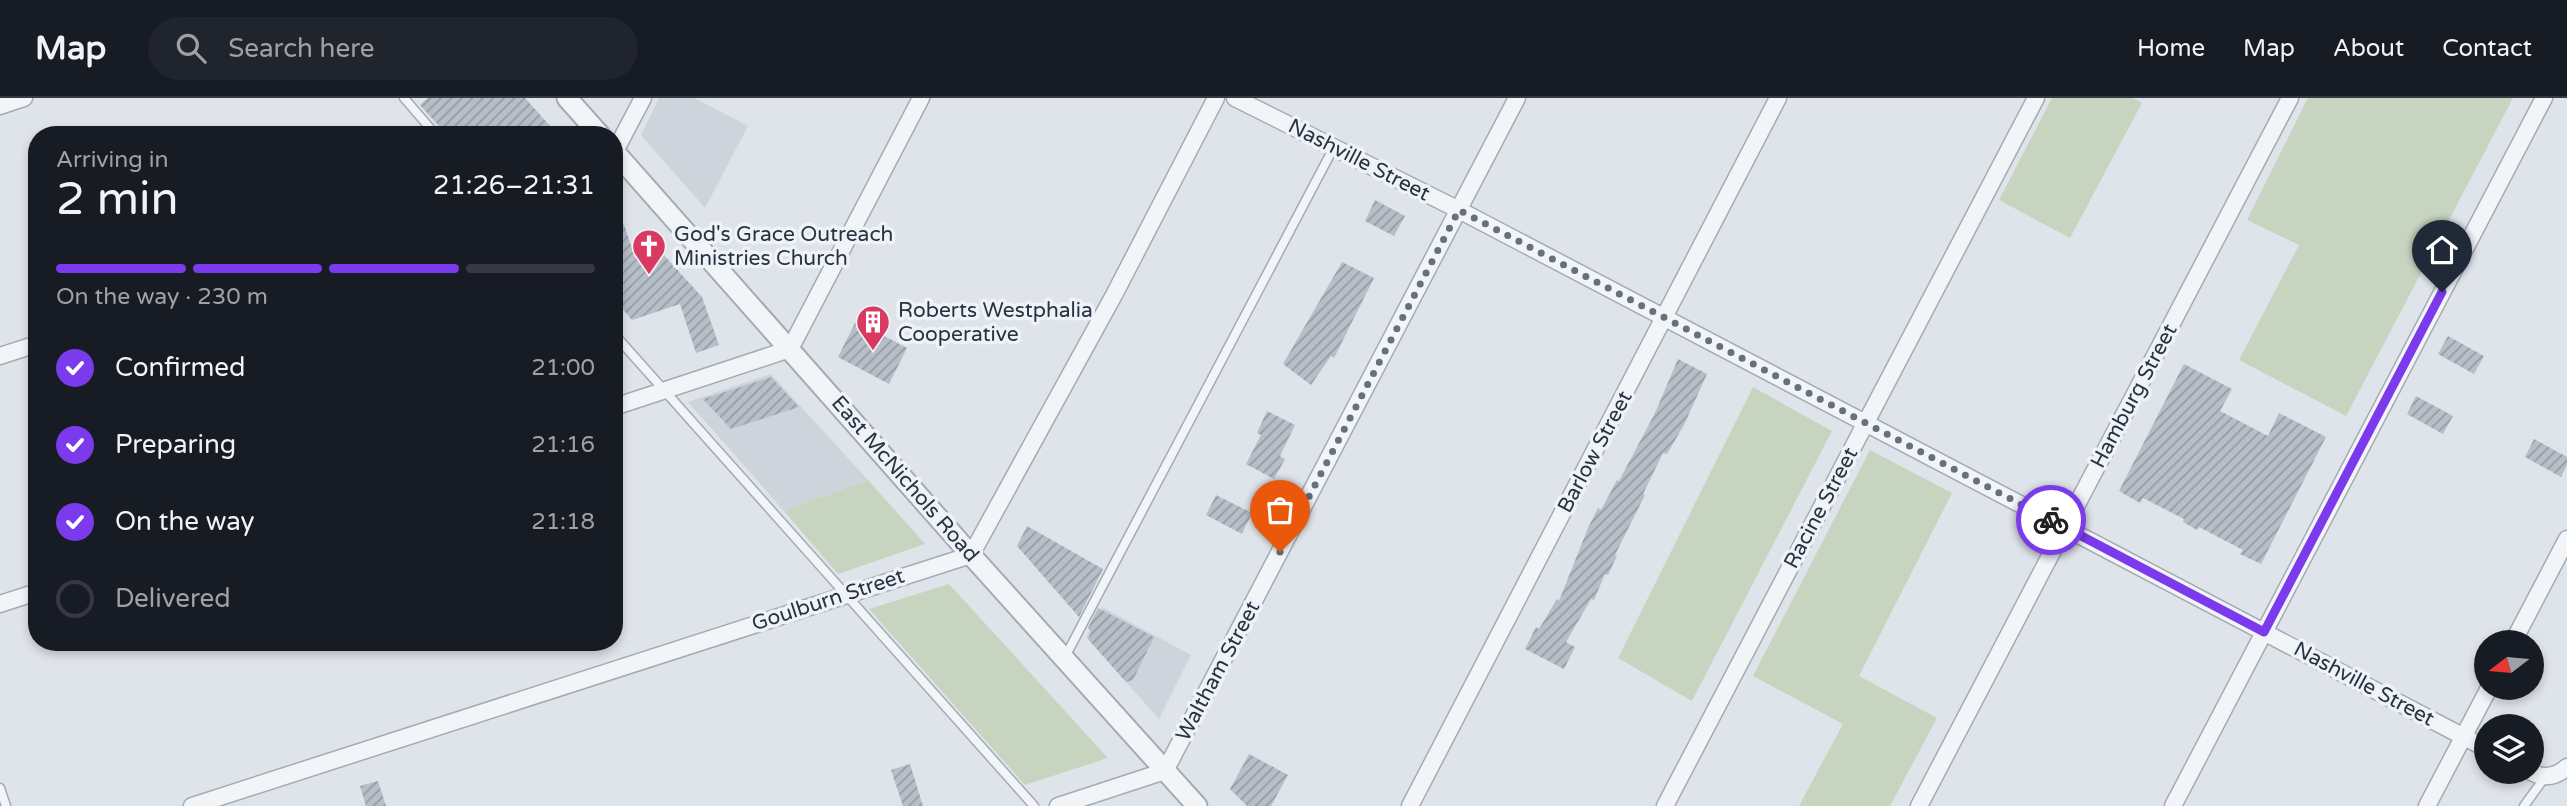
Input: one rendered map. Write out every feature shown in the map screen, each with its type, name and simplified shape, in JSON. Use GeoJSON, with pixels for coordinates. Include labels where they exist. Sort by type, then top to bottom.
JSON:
{"type":"FeatureCollection","features":[{"type":"Feature","properties":{"kind":"street"},"geometry":{"type":"LineString","coordinates":[[0,106],[24,98]]}},
{"type":"Feature","properties":{"kind":"street"},"geometry":{"type":"LineString","coordinates":[[567,98],[592,126]]}},
{"type":"Feature","properties":{"kind":"street"},"geometry":{"type":"LineString","coordinates":[[623,137],[643,98]]}},
{"type":"Feature","properties":{"kind":"street"},"geometry":{"type":"LineString","coordinates":[[623,404],[790,349],[921,98]]}},
{"type":"Feature","properties":{"kind":"street"},"geometry":{"type":"LineString","coordinates":[[971,555],[1114,295],[1216,98]]}},
{"type":"Feature","properties":{"kind":"street","name":"Nashville Street"},"geometry":{"type":"LineString","coordinates":[[1235,98],[1459,210],[2474,742]]}},
{"type":"Feature","properties":{"kind":"street","name":"Waltham Street"},"geometry":{"type":"LineString","coordinates":[[1165,771],[1517,98]]}},
{"type":"Feature","properties":{"kind":"street","name":"Barlow Street"},"geometry":{"type":"LineString","coordinates":[[1410,806],[1778,98]]}},
{"type":"Feature","properties":{"kind":"street","name":"Racine Street"},"geometry":{"type":"LineString","coordinates":[[1665,806],[2036,98]]}},
{"type":"Feature","properties":{"kind":"street","name":"Hamburg Street"},"geometry":{"type":"LineString","coordinates":[[1919,806],[2290,98]]}},
{"type":"Feature","properties":{"kind":"street"},"geometry":{"type":"LineString","coordinates":[[2173,806],[2544,98]]}},
{"type":"Feature","properties":{"kind":"street","name":"East McNichols Road"},"geometry":{"type":"LineString","coordinates":[[623,161],[1197,806]]}},
{"type":"Feature","properties":{"kind":"street"},"geometry":{"type":"LineString","coordinates":[[0,356],[28,347]]}},
{"type":"Feature","properties":{"kind":"street"},"geometry":{"type":"LineString","coordinates":[[2519,630],[2567,539]]}},
{"type":"Feature","properties":{"kind":"street","name":"Goulburn Street"},"geometry":{"type":"LineString","coordinates":[[192,806],[971,555]]}},
{"type":"Feature","properties":{"kind":"street"},"geometry":{"type":"LineString","coordinates":[[0,604],[28,595]]}},
{"type":"Feature","properties":{"kind":"street"},"geometry":{"type":"LineString","coordinates":[[2427,806],[2483,700]]}},
{"type":"Feature","properties":{"kind":"street"},"geometry":{"type":"LineString","coordinates":[[2544,774],[2556,775],[2567,767]]}},
{"type":"Feature","properties":{"kind":"street"},"geometry":{"type":"LineString","coordinates":[[1058,806],[1165,771]]}},
{"type":"Feature","properties":{"kind":"lane"},"geometry":{"type":"LineString","coordinates":[[404,98],[428,126]]}},
{"type":"Feature","properties":{"kind":"lane"},"geometry":{"type":"LineString","coordinates":[[1064,659],[1334,147]]}},
{"type":"Feature","properties":{"kind":"lane"},"geometry":{"type":"LineString","coordinates":[[623,344],[1034,806]]}},
{"type":"Feature","properties":{"kind":"lane"},"geometry":{"type":"LineString","coordinates":[[2524,806],[2534,784]]}},
{"type":"Feature","properties":{"kind":"lane"},"geometry":{"type":"LineString","coordinates":[[0,788],[6,806]]}},
{"type":"Feature","properties":{"kind":"shaded area"},"geometry":{"type":"Polygon","coordinates":[[[659,98],[694,98],[748,126],[705,208],[641,135],[659,98]]]}},
{"type":"Feature","properties":{"kind":"shaded area"},"geometry":{"type":"Polygon","coordinates":[[[771,374],[868,480],[784,511],[688,402],[771,374]]]}},
{"type":"Feature","properties":{"kind":"shaded area"},"geometry":{"type":"Polygon","coordinates":[[[1102,607],[1191,655],[1159,719],[1086,637],[1102,607]]]}},
{"type":"Feature","properties":{"kind":"green space"},"geometry":{"type":"Polygon","coordinates":[[[2052,98],[2133,98],[2142,103],[2070,238],[1999,200],[2052,98]]]}},
{"type":"Feature","properties":{"kind":"green space"},"geometry":{"type":"Polygon","coordinates":[[[2308,98],[2513,98],[2346,416],[2239,360],[2299,245],[2247,220],[2308,98]]]}},
{"type":"Feature","properties":{"kind":"green space"},"geometry":{"type":"Polygon","coordinates":[[[1753,387],[1832,431],[1692,701],[1618,658],[1753,387]]]}},
{"type":"Feature","properties":{"kind":"green space"},"geometry":{"type":"Polygon","coordinates":[[[1870,450],[1952,493],[1859,676],[1937,718],[1890,806],[1799,806],[1843,724],[1753,676],[1870,450]]]}},
{"type":"Feature","properties":{"kind":"green space"},"geometry":{"type":"Polygon","coordinates":[[[868,480],[925,544],[838,574],[784,511],[868,480]]]}},
{"type":"Feature","properties":{"kind":"green space"},"geometry":{"type":"Polygon","coordinates":[[[949,584],[1108,758],[1025,785],[869,609],[949,584]]]}},
{"type":"Feature","properties":{"kind":"building"},"geometry":{"type":"Polygon","coordinates":[[[428,98],[525,98],[550,126],[439,126],[420,105],[428,98]]]}},
{"type":"Feature","properties":{"kind":"building"},"geometry":{"type":"Polygon","coordinates":[[[1375,200],[1405,216],[1394,236],[1365,221],[1375,200]]]}},
{"type":"Feature","properties":{"kind":"building","name":"God's Grace Outreach Ministries Church"},"geometry":{"type":"Polygon","coordinates":[[[623,222],[632,248],[652,242],[702,297],[719,345],[696,353],[680,304],[632,320],[623,310],[623,222]]]}},
{"type":"Feature","properties":{"kind":"building"},"geometry":{"type":"Polygon","coordinates":[[[1342,262],[1374,278],[1334,358],[1331,356],[1311,385],[1283,364],[1342,262]]]}},
{"type":"Feature","properties":{"kind":"building","name":"Roberts Westphalia Cooperative"},"geometry":{"type":"Polygon","coordinates":[[[856,321],[907,348],[889,384],[838,357],[856,321]]]}},
{"type":"Feature","properties":{"kind":"building"},"geometry":{"type":"Polygon","coordinates":[[[2448,336],[2484,356],[2474,374],[2438,354],[2448,336]]]}},
{"type":"Feature","properties":{"kind":"building"},"geometry":{"type":"Polygon","coordinates":[[[1678,359],[1707,374],[1684,425],[1667,454],[1663,453],[1608,575],[1605,574],[1594,600],[1591,599],[1566,642],[1575,647],[1564,669],[1525,649],[1536,627],[1539,629],[1557,599],[1559,601],[1588,528],[1598,508],[1601,510],[1617,480],[1619,481],[1655,413],[1678,359]]]}},
{"type":"Feature","properties":{"kind":"building"},"geometry":{"type":"Polygon","coordinates":[[[2184,364],[2232,389],[2220,411],[2268,436],[2279,413],[2326,437],[2261,564],[2240,554],[2243,550],[2199,527],[2197,530],[2183,522],[2184,519],[2143,498],[2140,503],[2119,491],[2184,364]]]}},
{"type":"Feature","properties":{"kind":"building"},"geometry":{"type":"Polygon","coordinates":[[[771,377],[799,407],[731,429],[703,399],[771,377]]]}},
{"type":"Feature","properties":{"kind":"building"},"geometry":{"type":"Polygon","coordinates":[[[2416,396],[2453,416],[2443,434],[2407,414],[2416,396]]]}},
{"type":"Feature","properties":{"kind":"building"},"geometry":{"type":"Polygon","coordinates":[[[1267,411],[1295,425],[1280,456],[1285,459],[1274,479],[1246,464],[1261,435],[1257,433],[1267,411]]]}},
{"type":"Feature","properties":{"kind":"building"},"geometry":{"type":"Polygon","coordinates":[[[2534,439],[2567,457],[2567,465],[2561,477],[2525,457],[2534,439]]]}},
{"type":"Feature","properties":{"kind":"building"},"geometry":{"type":"Polygon","coordinates":[[[1216,495],[1252,513],[1242,534],[1206,515],[1216,495]]]}},
{"type":"Feature","properties":{"kind":"building"},"geometry":{"type":"Polygon","coordinates":[[[1027,526],[1103,569],[1079,617],[1017,546],[1027,526]]]}},
{"type":"Feature","properties":{"kind":"building"},"geometry":{"type":"Polygon","coordinates":[[[1098,608],[1154,637],[1133,680],[1126,682],[1088,639],[1091,632],[1088,628],[1098,608]]]}},
{"type":"Feature","properties":{"kind":"building"},"geometry":{"type":"Polygon","coordinates":[[[1249,754],[1288,775],[1271,806],[1247,806],[1230,789],[1249,754]]]}},
{"type":"Feature","properties":{"kind":"building"},"geometry":{"type":"Polygon","coordinates":[[[910,764],[923,806],[903,806],[891,770],[910,764]]]}},
{"type":"Feature","properties":{"kind":"building"},"geometry":{"type":"Polygon","coordinates":[[[378,781],[386,806],[366,806],[360,786],[378,781]]]}},
{"type":"Feature","properties":{"kind":"way so far"},"geometry":{"type":"LineString","coordinates":[[1280,552],[1459,210],[2051,520]]}},
{"type":"Feature","properties":{"kind":"place","name":"God's Grace Outreach Ministries Church"},"geometry":{"type":"Point","coordinates":[649,276]}},
{"type":"Feature","properties":{"kind":"place","name":"Roberts Westphalia Cooperative"},"geometry":{"type":"Point","coordinates":[873,352]}},
{"type":"Feature","properties":{"kind":"route"},"geometry":{"type":"LineString","coordinates":[[2051,520],[2264,632],[2442,292]]}}]}
